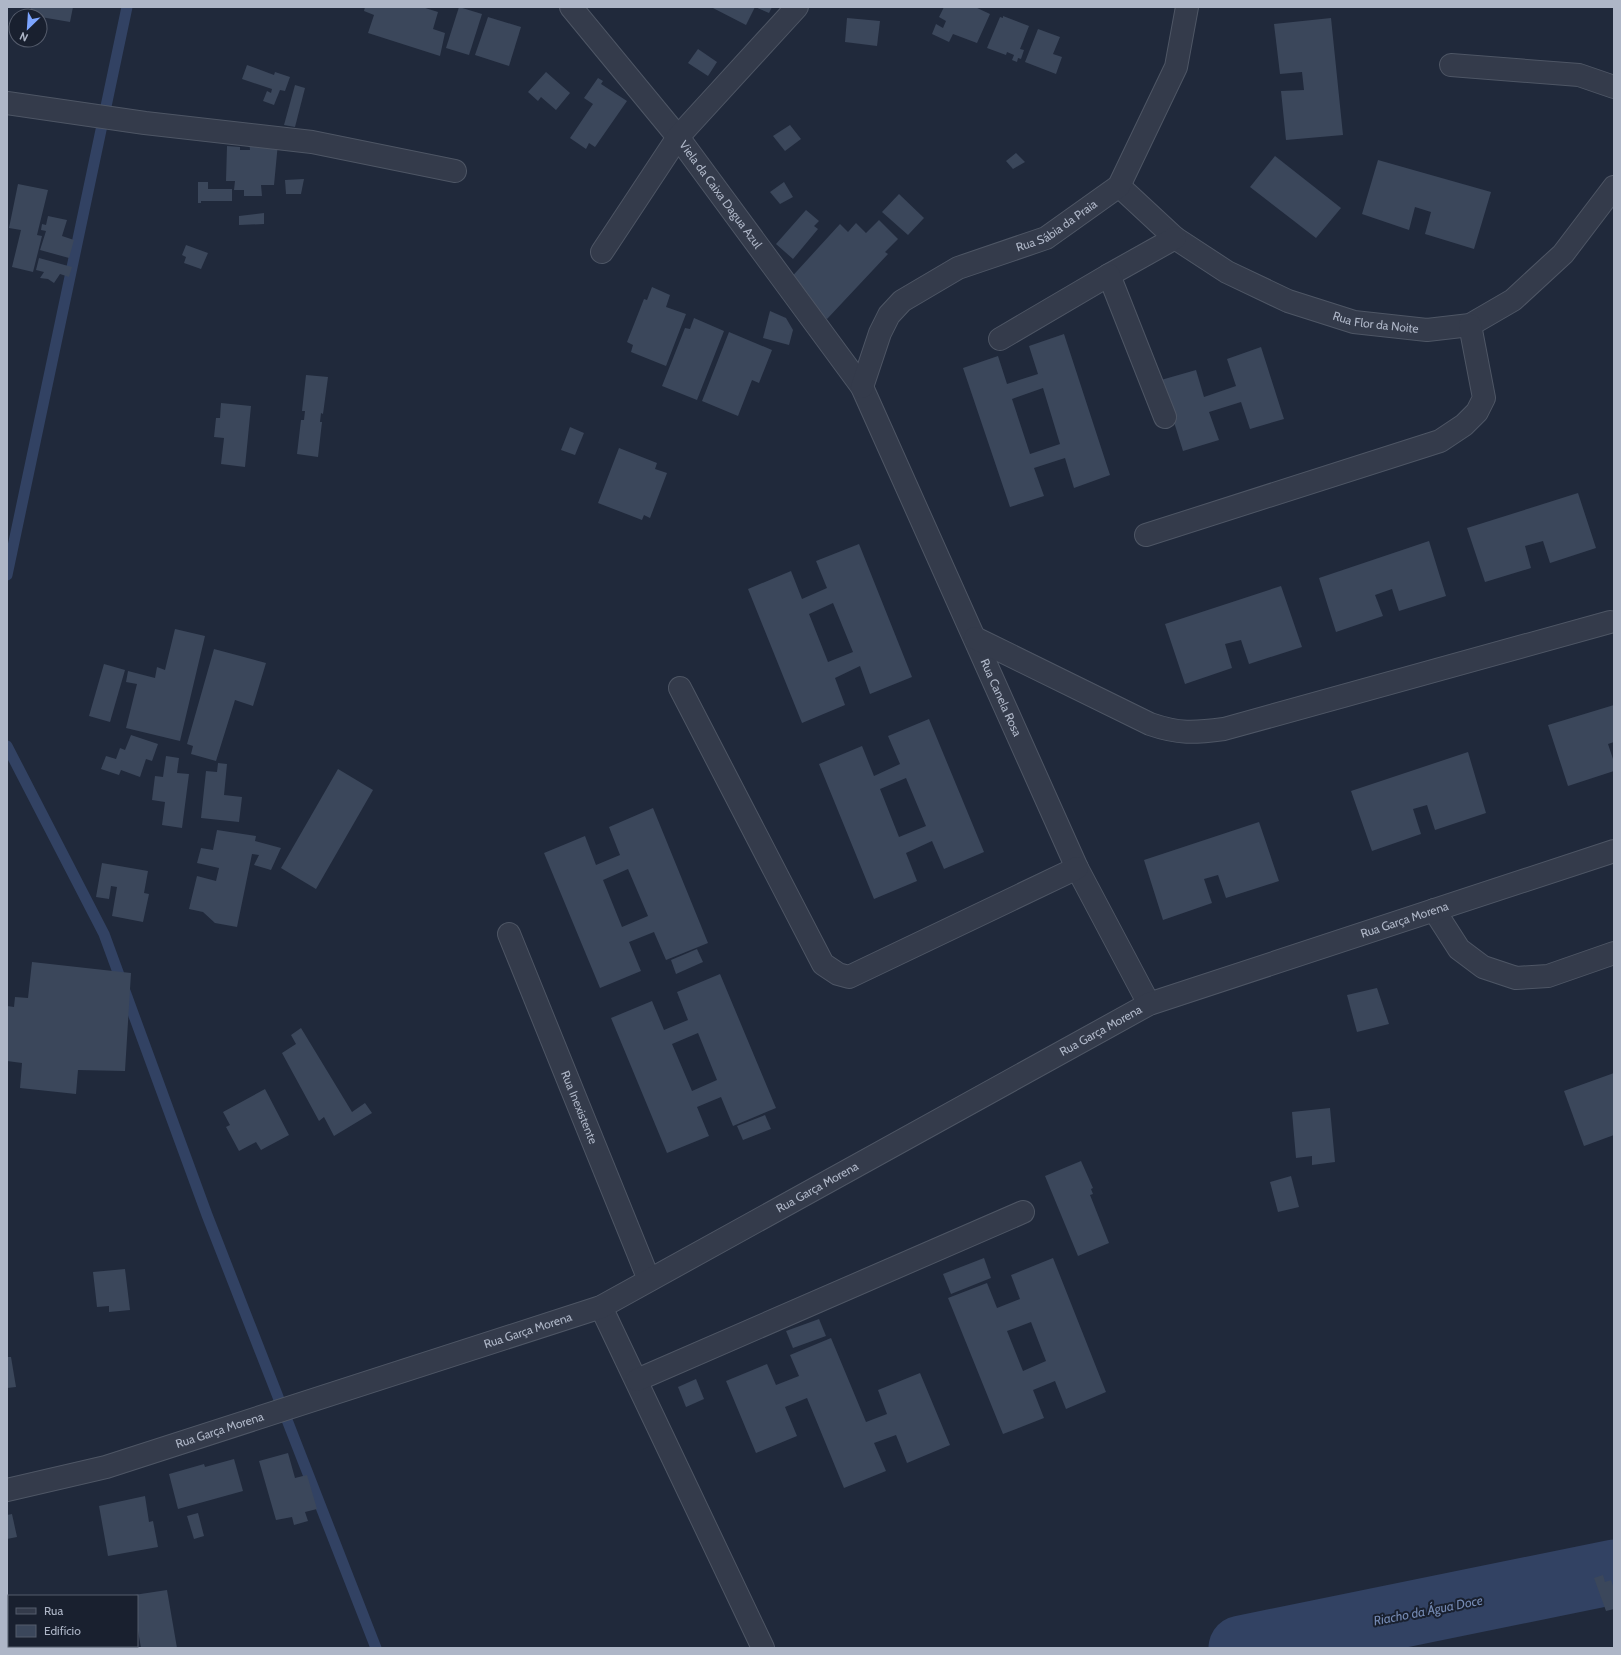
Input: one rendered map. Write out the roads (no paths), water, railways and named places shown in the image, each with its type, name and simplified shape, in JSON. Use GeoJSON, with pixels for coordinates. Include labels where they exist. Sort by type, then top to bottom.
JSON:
{"type":"FeatureCollection","features":[{"type":"Feature","properties":{"kind":"street","name":"Viela da Caixa Dagua Azul"},"geometry":{"type":"LineString","coordinates":[[571,7],[678,137],[862,387]]}},
{"type":"Feature","properties":{"kind":"street"},"geometry":{"type":"LineString","coordinates":[[602,252],[678,137],[797,7]]}},
{"type":"Feature","properties":{"kind":"street","name":"Rua Sábia da Praia"},"geometry":{"type":"LineString","coordinates":[[862,387],[880,333],[889,315],[902,301],[958,268],[1046,238],[1119,186],[1176,67],[1187,7]]}},
{"type":"Feature","properties":{"kind":"street"},"geometry":{"type":"LineString","coordinates":[[1451,65],[1579,74],[1614,87]]}},
{"type":"Feature","properties":{"kind":"street"},"geometry":{"type":"LineString","coordinates":[[7,103],[144,123],[312,142],[455,171]]}},
{"type":"Feature","properties":{"kind":"street","name":"Rua Flor da Noite"},"geometry":{"type":"LineString","coordinates":[[1119,186],[1174,238],[1227,272],[1288,301],[1354,322],[1427,330],[1470,325],[1512,300],[1563,254],[1614,187]]}},
{"type":"Feature","properties":{"kind":"street"},"geometry":{"type":"LineString","coordinates":[[1000,339],[1174,238]]}},
{"type":"Feature","properties":{"kind":"street"},"geometry":{"type":"LineString","coordinates":[[1109,275],[1165,417]]}},
{"type":"Feature","properties":{"kind":"street"},"geometry":{"type":"LineString","coordinates":[[1146,535],[1440,441],[1464,425],[1477,412],[1484,398],[1470,325]]}},
{"type":"Feature","properties":{"kind":"street","name":"Rua Canela Rosa"},"geometry":{"type":"LineString","coordinates":[[862,387],[1078,868],[1149,1004]]}},
{"type":"Feature","properties":{"kind":"street"},"geometry":{"type":"LineString","coordinates":[[975,638],[1150,724],[1167,730],[1194,733],[1224,729],[1610,622]]}},
{"type":"Feature","properties":{"kind":"street"},"geometry":{"type":"LineString","coordinates":[[680,688],[823,964],[838,974],[849,977],[1078,868]]}},
{"type":"Feature","properties":{"kind":"street","name":"Rua Garça Morena"},"geometry":{"type":"LineString","coordinates":[[7,1490],[106,1467],[601,1308],[1149,1004],[1614,851]]}},
{"type":"Feature","properties":{"kind":"street"},"geometry":{"type":"LineString","coordinates":[[1434,910],[1459,949],[1483,967],[1516,978],[1548,976],[1614,953]]}},
{"type":"Feature","properties":{"kind":"street","name":"Rua Inexistente"},"geometry":{"type":"LineString","coordinates":[[509,934],[649,1280]]}},
{"type":"Feature","properties":{"kind":"street"},"geometry":{"type":"LineString","coordinates":[[637,1380],[1023,1212]]}},
{"type":"Feature","properties":{"kind":"street"},"geometry":{"type":"LineString","coordinates":[[601,1308],[637,1380],[763,1648]]}},
{"type":"Feature","properties":{"kind":"waterway"},"geometry":{"type":"LineString","coordinates":[[7,575],[127,7]]}},
{"type":"Feature","properties":{"kind":"waterway"},"geometry":{"type":"LineString","coordinates":[[7,746],[104,934],[207,1215],[376,1648]]}},
{"type":"Feature","properties":{"kind":"waterway","name":"Riacho da Água Doce"},"geometry":{"type":"LineString","coordinates":[[1241,1648],[1614,1572]]}}]}
